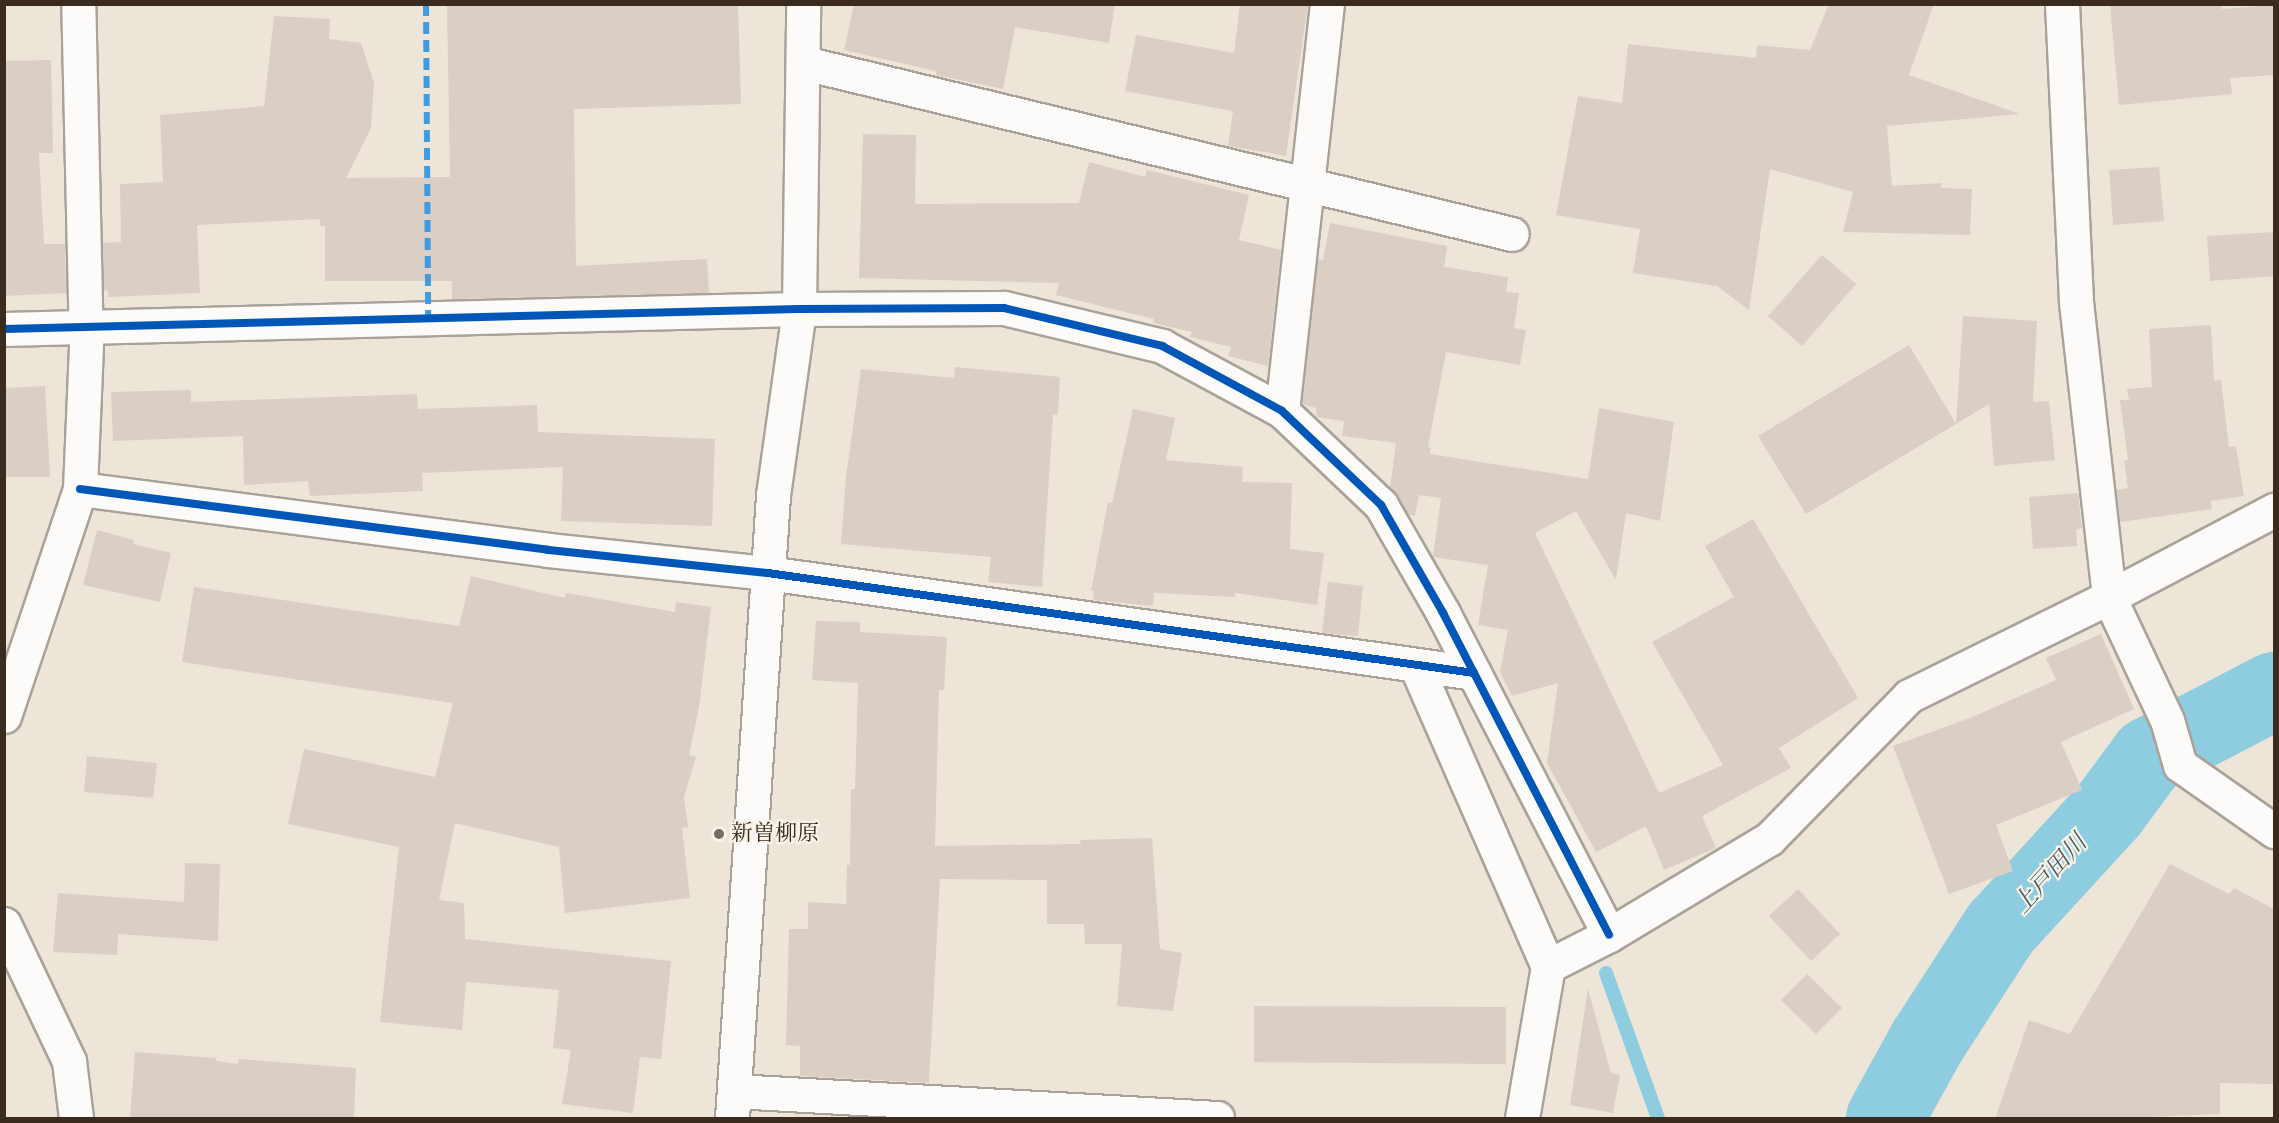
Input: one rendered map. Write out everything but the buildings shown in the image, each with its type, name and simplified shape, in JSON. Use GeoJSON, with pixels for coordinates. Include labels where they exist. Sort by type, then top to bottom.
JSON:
{"type":"FeatureCollection","features":[{"type":"Feature","properties":{"kind":"street"},"geometry":{"type":"LineString","coordinates":[[4,716],[81,489],[85,327],[78,4]]}},
{"type":"Feature","properties":{"kind":"street"},"geometry":{"type":"LineString","coordinates":[[803,4],[799,309],[773,495],[733,1105],[1217,1119]]}},
{"type":"Feature","properties":{"kind":"street"},"geometry":{"type":"LineString","coordinates":[[1282,411],[1327,4]]}},
{"type":"Feature","properties":{"kind":"street"},"geometry":{"type":"LineString","coordinates":[[2062,4],[2076,302],[2109,597],[2167,720],[2180,765],[2274,831]]}},
{"type":"Feature","properties":{"kind":"street"},"geometry":{"type":"LineString","coordinates":[[804,63],[1512,234]]}},
{"type":"Feature","properties":{"kind":"street"},"geometry":{"type":"LineString","coordinates":[[4,329],[799,309],[1004,308],[1162,346],[1282,411],[1381,506],[1474,673],[1609,935]]}},
{"type":"Feature","properties":{"kind":"street"},"geometry":{"type":"LineString","coordinates":[[81,489],[548,549],[768,573],[1474,673]]}},
{"type":"Feature","properties":{"kind":"street"},"geometry":{"type":"LineString","coordinates":[[1548,966],[1609,935],[1769,839],[1909,696],[2109,597],[2274,510]]}},
{"type":"Feature","properties":{"kind":"street"},"geometry":{"type":"LineString","coordinates":[[1416,666],[1548,966],[1521,1119]]}},
{"type":"Feature","properties":{"kind":"street"},"geometry":{"type":"LineString","coordinates":[[4,924],[69,1061],[76,1119]]}},
{"type":"Feature","properties":{"kind":"waterway","name":"上戸田川"},"geometry":{"type":"LineString","coordinates":[[1885,1118],[1927,1042],[2000,929],[2109,810],[2149,756],[2274,691]]}},
{"type":"Feature","properties":{"kind":"waterway"},"geometry":{"type":"LineString","coordinates":[[1606,973],[1658,1118]]}},
{"type":"Feature","properties":{"kind":"marked path"},"geometry":{"type":"LineString","coordinates":[[426,4],[428,320]]}},
{"type":"Feature","properties":{"kind":"cycle path"},"geometry":{"type":"LineString","coordinates":[[4,329],[799,309],[1004,308],[1162,346],[1282,411],[1381,505],[1443,613],[1609,935]]}},
{"type":"Feature","properties":{"kind":"cycle path"},"geometry":{"type":"LineString","coordinates":[[80,489],[548,550],[768,573],[1474,673]]}},
{"type":"Feature","properties":{"kind":"place","name":"新曽柳原"},"geometry":{"type":"Point","coordinates":[719,834]}}]}
